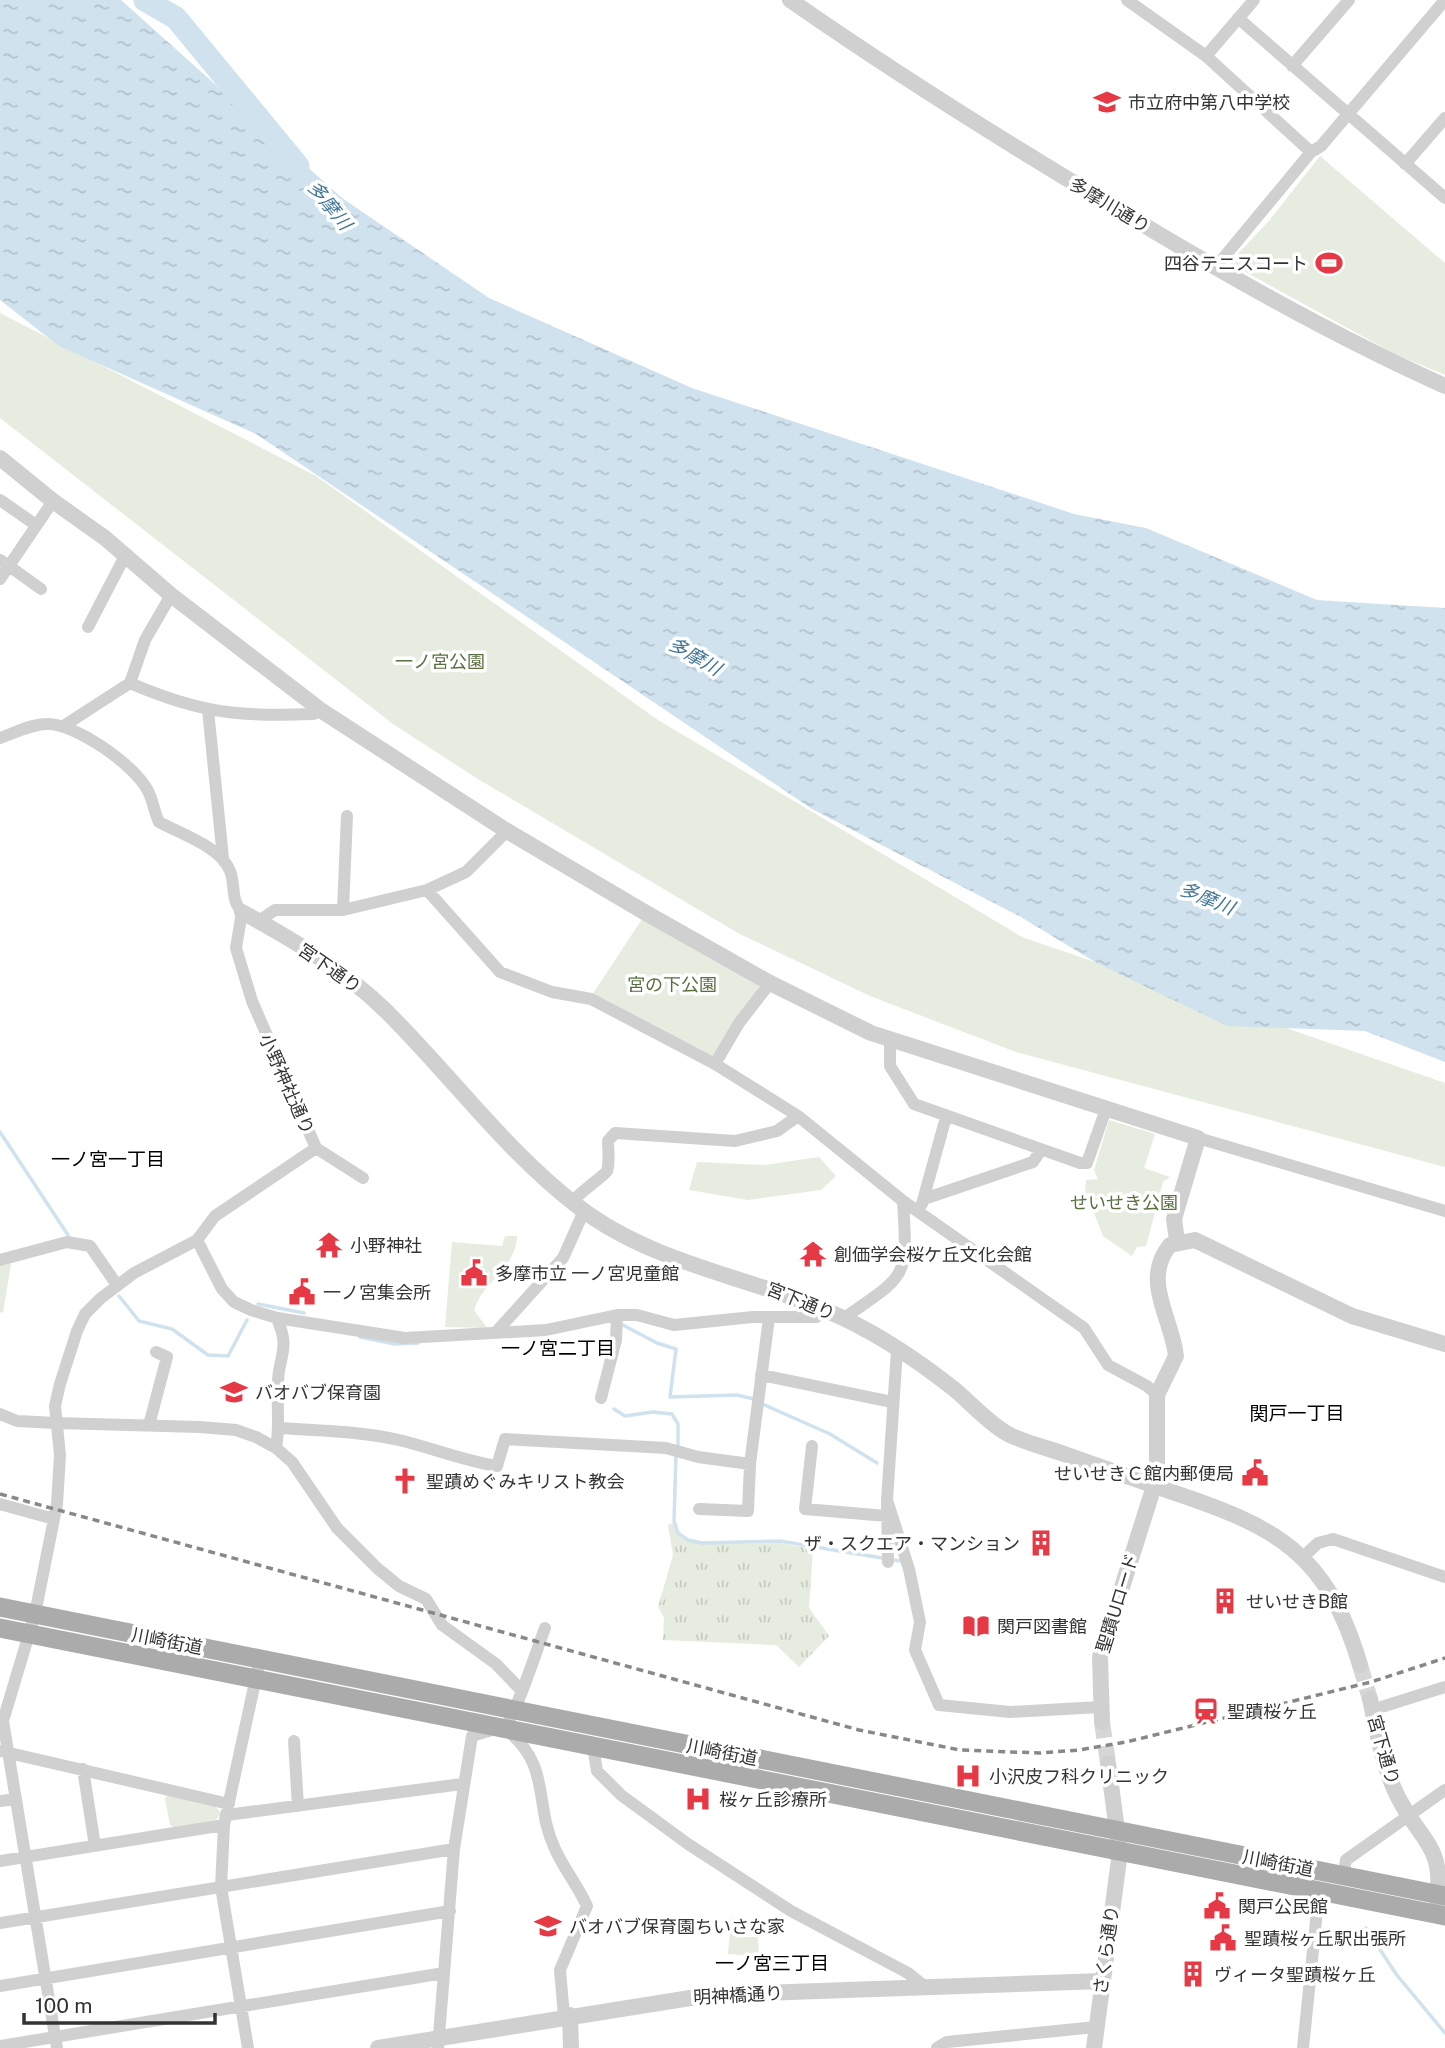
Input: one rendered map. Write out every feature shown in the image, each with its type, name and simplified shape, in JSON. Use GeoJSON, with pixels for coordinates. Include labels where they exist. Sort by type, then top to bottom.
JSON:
{"type":"FeatureCollection","features":[{"type":"Feature","properties":{"kind":"main road","name":"川崎街道"},"geometry":{"type":"LineString","coordinates":[[0,1607],[505,1728],[1319,1891],[1441,1905]]}},
{"type":"Feature","properties":{"kind":"main road","name":"川崎街道"},"geometry":{"type":"LineString","coordinates":[[0,1628],[514,1710],[1343,1876],[1441,1905]]}},
{"type":"Feature","properties":{"kind":"street","name":"多摩川通り"},"geometry":{"type":"LineString","coordinates":[[790,0],[998,137],[1215,268],[1389,361],[1445,386]]}},
{"type":"Feature","properties":{"kind":"street"},"geometry":{"type":"LineString","coordinates":[[1127,0],[1206,57],[1311,152]]}},
{"type":"Feature","properties":{"kind":"street"},"geometry":{"type":"LineString","coordinates":[[1206,57],[1254,0]]}},
{"type":"Feature","properties":{"kind":"street"},"geometry":{"type":"LineString","coordinates":[[1292,66],[1349,0]]}},
{"type":"Feature","properties":{"kind":"street"},"geometry":{"type":"LineString","coordinates":[[1215,268],[1311,152],[1321,146],[1445,0]]}},
{"type":"Feature","properties":{"kind":"street"},"geometry":{"type":"LineString","coordinates":[[1238,18],[1445,198]]}},
{"type":"Feature","properties":{"kind":"street"},"geometry":{"type":"LineString","coordinates":[[1405,164],[1445,118]]}},
{"type":"Feature","properties":{"kind":"street"},"geometry":{"type":"LineString","coordinates":[[0,458],[53,502],[105,538],[171,595],[323,711],[507,831],[770,983],[890,1040],[1198,1138],[1445,1211]]}},
{"type":"Feature","properties":{"kind":"street"},"geometry":{"type":"LineString","coordinates":[[0,500],[36,525]]}},
{"type":"Feature","properties":{"kind":"street"},"geometry":{"type":"LineString","coordinates":[[0,579],[4,563],[53,502]]}},
{"type":"Feature","properties":{"kind":"street"},"geometry":{"type":"LineString","coordinates":[[88,626],[125,556]]}},
{"type":"Feature","properties":{"kind":"street"},"geometry":{"type":"LineString","coordinates":[[4,563],[41,589]]}},
{"type":"Feature","properties":{"kind":"street"},"geometry":{"type":"LineString","coordinates":[[0,738],[45,724],[65,725],[130,684],[145,640],[171,595]]}},
{"type":"Feature","properties":{"kind":"street"},"geometry":{"type":"LineString","coordinates":[[130,684],[208,710],[265,716],[323,711]]}},
{"type":"Feature","properties":{"kind":"street"},"geometry":{"type":"LineString","coordinates":[[208,710],[223,858],[231,873],[235,905],[242,912]]}},
{"type":"Feature","properties":{"kind":"street"},"geometry":{"type":"LineString","coordinates":[[65,725],[75,733],[99,741],[148,790],[159,822],[223,858]]}},
{"type":"Feature","properties":{"kind":"street"},"geometry":{"type":"LineString","coordinates":[[343,910],[347,816]]}},
{"type":"Feature","properties":{"kind":"street"},"geometry":{"type":"LineString","coordinates":[[259,921],[275,910],[343,910],[427,890],[466,872],[507,831]]}},
{"type":"Feature","properties":{"kind":"street"},"geometry":{"type":"LineString","coordinates":[[427,890],[500,972],[552,992],[591,999],[715,1063],[798,1116],[903,1201],[921,1205],[1084,1328],[1108,1365],[1147,1386],[1157,1395],[1176,1356],[1157,1278],[1162,1257],[1177,1241],[1195,1240],[1352,1316],[1445,1344]]}},
{"type":"Feature","properties":{"kind":"street","name":"宮下通り"},"geometry":{"type":"LineString","coordinates":[[242,912],[356,984],[386,1011],[545,1179],[578,1207],[619,1233],[664,1253],[759,1284],[844,1318],[950,1387],[1007,1433],[1258,1524],[1303,1557],[1336,1602],[1346,1620],[1360,1665]]}},
{"type":"Feature","properties":{"kind":"street","name":"小野神社通り"},"geometry":{"type":"LineString","coordinates":[[57,2043],[16,1799],[4,1751],[3,1721],[35,1614],[60,1487],[55,1406],[60,1384],[85,1314],[117,1285],[169,1252],[197,1240],[215,1216],[316,1148],[252,1001],[236,948],[242,912]]}},
{"type":"Feature","properties":{"kind":"street"},"geometry":{"type":"LineString","coordinates":[[715,1063],[739,1023],[770,983]]}},
{"type":"Feature","properties":{"kind":"street"},"geometry":{"type":"LineString","coordinates":[[890,1040],[890,1066],[914,1104],[1041,1150],[1087,1163],[1105,1109]]}},
{"type":"Feature","properties":{"kind":"street"},"geometry":{"type":"LineString","coordinates":[[497,1331],[563,1258],[585,1186],[603,1177],[607,1171],[608,1140],[615,1133],[735,1141],[777,1131],[798,1116]]}},
{"type":"Feature","properties":{"kind":"street"},"geometry":{"type":"LineString","coordinates":[[921,1205],[946,1117]]}},
{"type":"Feature","properties":{"kind":"street"},"geometry":{"type":"LineString","coordinates":[[1177,1241],[1174,1219],[1198,1138]]}},
{"type":"Feature","properties":{"kind":"street"},"geometry":{"type":"LineString","coordinates":[[316,1148],[363,1178]]}},
{"type":"Feature","properties":{"kind":"street"},"geometry":{"type":"LineString","coordinates":[[921,1205],[1033,1162],[1041,1150]]}},
{"type":"Feature","properties":{"kind":"street"},"geometry":{"type":"LineString","coordinates":[[844,1318],[891,1286],[900,1275],[905,1252],[903,1201]]}},
{"type":"Feature","properties":{"kind":"street"},"geometry":{"type":"LineString","coordinates":[[197,1240],[222,1289],[234,1302],[277,1318],[405,1338],[546,1330],[637,1315],[674,1325],[816,1317],[826,1311]]}},
{"type":"Feature","properties":{"kind":"street"},"geometry":{"type":"LineString","coordinates":[[0,1260],[67,1242],[90,1245],[117,1285]]}},
{"type":"Feature","properties":{"kind":"street"},"geometry":{"type":"LineString","coordinates":[[276,1448],[280,1428],[279,1371],[284,1346],[277,1318]]}},
{"type":"Feature","properties":{"kind":"street"},"geometry":{"type":"LineString","coordinates":[[699,1509],[748,1511],[750,1464],[769,1318]]}},
{"type":"Feature","properties":{"kind":"street"},"geometry":{"type":"LineString","coordinates":[[601,1398],[617,1320]]}},
{"type":"Feature","properties":{"kind":"street"},"geometry":{"type":"LineString","coordinates":[[888,1562],[887,1500],[897,1350]]}},
{"type":"Feature","properties":{"kind":"street"},"geometry":{"type":"LineString","coordinates":[[149,1426],[167,1357],[156,1352]]}},
{"type":"Feature","properties":{"kind":"street"},"geometry":{"type":"LineString","coordinates":[[761,1375],[892,1402]]}},
{"type":"Feature","properties":{"kind":"street","name":"聖蹟Uロード"},"geometry":{"type":"LineString","coordinates":[[1101,1715],[1098,1677],[1105,1632],[1157,1470],[1157,1395]]}},
{"type":"Feature","properties":{"kind":"street"},"geometry":{"type":"LineString","coordinates":[[0,1414],[17,1421],[236,1430],[276,1448],[292,1462],[337,1528],[369,1560],[399,1586],[426,1599],[442,1625],[496,1664],[520,1689]]}},
{"type":"Feature","properties":{"kind":"street"},"geometry":{"type":"LineString","coordinates":[[280,1428],[370,1434],[405,1441],[464,1461],[496,1466],[505,1439],[666,1448],[698,1457],[750,1464]]}},
{"type":"Feature","properties":{"kind":"street"},"geometry":{"type":"LineString","coordinates":[[812,1446],[805,1509],[887,1516]]}},
{"type":"Feature","properties":{"kind":"street"},"geometry":{"type":"LineString","coordinates":[[887,1500],[909,1569],[920,1622],[915,1650],[939,1705],[1010,1712],[1101,1715]]}},
{"type":"Feature","properties":{"kind":"street"},"geometry":{"type":"LineString","coordinates":[[0,1504],[54,1519]]}},
{"type":"Feature","properties":{"kind":"street"},"geometry":{"type":"LineString","coordinates":[[1303,1557],[1318,1543],[1333,1539],[1445,1577]]}},
{"type":"Feature","properties":{"kind":"street"},"geometry":{"type":"LineString","coordinates":[[439,2043],[454,1849],[462,1784],[472,1736],[505,1728],[520,1689],[527,1680],[545,1628]]}},
{"type":"Feature","properties":{"kind":"street"},"geometry":{"type":"LineString","coordinates":[[248,2048],[221,1886],[227,1815],[258,1669]]}},
{"type":"Feature","properties":{"kind":"street"},"geometry":{"type":"LineString","coordinates":[[1371,1705],[1445,1687]]}},
{"type":"Feature","properties":{"kind":"street","name":"宮下通り"},"geometry":{"type":"LineString","coordinates":[[1371,1705],[1388,1776],[1409,1816],[1437,1858],[1441,1876],[1441,1905]]}},
{"type":"Feature","properties":{"kind":"street"},"geometry":{"type":"LineString","coordinates":[[505,1728],[527,1747],[539,1778],[547,1830],[555,1851],[587,1906],[560,1970],[571,2048]]}},
{"type":"Feature","properties":{"kind":"street"},"geometry":{"type":"LineString","coordinates":[[293,1741],[298,1805]]}},
{"type":"Feature","properties":{"kind":"street"},"geometry":{"type":"LineString","coordinates":[[593,1746],[597,1771],[621,1795],[688,1844],[791,1911],[908,1973],[924,1986]]}},
{"type":"Feature","properties":{"kind":"street"},"geometry":{"type":"LineString","coordinates":[[4,1751],[83,1769],[227,1815]]}},
{"type":"Feature","properties":{"kind":"street"},"geometry":{"type":"LineString","coordinates":[[1108,1763],[1120,1852]]}},
{"type":"Feature","properties":{"kind":"street"},"geometry":{"type":"LineString","coordinates":[[83,1769],[95,1846]]}},
{"type":"Feature","properties":{"kind":"street"},"geometry":{"type":"LineString","coordinates":[[0,1861],[95,1846],[227,1815],[462,1784]]}},
{"type":"Feature","properties":{"kind":"street"},"geometry":{"type":"LineString","coordinates":[[1343,1876],[1346,1860],[1445,1790]]}},
{"type":"Feature","properties":{"kind":"street"},"geometry":{"type":"LineString","coordinates":[[0,1801],[16,1799]]}},
{"type":"Feature","properties":{"kind":"street"},"geometry":{"type":"LineString","coordinates":[[0,1923],[454,1849]]}},
{"type":"Feature","properties":{"kind":"street","name":"さくら通り"},"geometry":{"type":"LineString","coordinates":[[1094,2048],[1120,1852]]}},
{"type":"Feature","properties":{"kind":"street"},"geometry":{"type":"LineString","coordinates":[[1303,2048],[1319,1891]]}},
{"type":"Feature","properties":{"kind":"street"},"geometry":{"type":"LineString","coordinates":[[0,1986],[450,1911]]}},
{"type":"Feature","properties":{"kind":"street"},"geometry":{"type":"LineString","coordinates":[[0,2046],[57,2043],[241,2006],[444,1973]]}},
{"type":"Feature","properties":{"kind":"street","name":"明神橋通り"},"geometry":{"type":"LineString","coordinates":[[378,2048],[439,2043],[567,2016],[709,1995],[1102,1981]]}},
{"type":"Feature","properties":{"kind":"street"},"geometry":{"type":"LineString","coordinates":[[937,2048],[947,2042],[980,2043],[1025,2034],[1096,2027]]}},
{"type":"Feature","properties":{"kind":"street"},"geometry":{"type":"LineString","coordinates":[[1025,2034],[1025,2048]]}},
{"type":"Feature","properties":{"kind":"green space"},"geometry":{"type":"Polygon","coordinates":[[[1320,156],[1445,263],[1445,375],[1393,353],[1229,263],[1268,222],[1320,156]]]}},
{"type":"Feature","properties":{"kind":"green space","name":"一ノ宮公園"},"geometry":{"type":"Polygon","coordinates":[[[0,313],[316,476],[658,720],[1022,937],[1445,1083],[1445,1167],[1016,1052],[870,996],[738,933],[478,779],[393,724],[0,418],[0,313]]]}},
{"type":"Feature","properties":{"kind":"green space","name":"宮の下公園"},"geometry":{"type":"Polygon","coordinates":[[[646,913],[762,982],[715,1064],[592,995],[646,913]]]}},
{"type":"Feature","properties":{"kind":"green space","name":"せいせき公園"},"geometry":{"type":"Polygon","coordinates":[[[1109,1120],[1155,1134],[1144,1168],[1170,1177],[1163,1182],[1146,1246],[1137,1247],[1132,1256],[1103,1236],[1085,1190],[1086,1180],[1098,1179],[1094,1170],[1109,1120]]]}},
{"type":"Feature","properties":{"kind":"green space"},"geometry":{"type":"Polygon","coordinates":[[[819,1157],[836,1176],[821,1190],[748,1200],[689,1190],[697,1162],[764,1165],[819,1157]]]}},
{"type":"Feature","properties":{"kind":"green space"},"geometry":{"type":"Polygon","coordinates":[[[505,1236],[517,1236],[511,1258],[484,1291],[474,1310],[487,1328],[445,1327],[452,1242],[502,1246],[505,1236]]]}},
{"type":"Feature","properties":{"kind":"green space"},"geometry":{"type":"Polygon","coordinates":[[[11,1264],[3,1313],[0,1312],[0,1265],[11,1264]]]}},
{"type":"Feature","properties":{"kind":"green space"},"geometry":{"type":"Polygon","coordinates":[[[673,1523],[681,1537],[702,1544],[780,1543],[813,1549],[809,1608],[829,1636],[799,1667],[776,1645],[663,1640],[664,1618],[658,1607],[673,1555],[668,1525],[673,1523]]]}},
{"type":"Feature","properties":{"kind":"green space"},"geometry":{"type":"Polygon","coordinates":[[[169,1794],[215,1806],[222,1814],[215,1820],[175,1828],[170,1825],[165,1798],[169,1794]]]}},
{"type":"Feature","properties":{"kind":"green space"},"geometry":{"type":"Polygon","coordinates":[[[731,1918],[742,1919],[742,1937],[758,1937],[759,1956],[728,1954],[731,1918]]]}},
{"type":"Feature","properties":{"kind":"water"},"geometry":{"type":"Polygon","coordinates":[[[0,0],[121,0],[342,198],[489,298],[692,388],[1074,514],[1146,528],[1317,600],[1445,608],[1445,1062],[1365,1031],[1227,1026],[1095,962],[1021,917],[812,809],[256,434],[59,346],[0,300],[0,0]]]}},
{"type":"Feature","properties":{"kind":"waterway","name":"多摩川"},"geometry":{"type":"LineString","coordinates":[[145,0],[176,18],[298,166]]}},
{"type":"Feature","properties":{"kind":"waterway"},"geometry":{"type":"LineString","coordinates":[[0,1132],[68,1235]]}},
{"type":"Feature","properties":{"kind":"waterway"},"geometry":{"type":"LineString","coordinates":[[119,1296],[139,1321],[172,1329],[208,1355],[228,1356],[247,1320]]}},
{"type":"Feature","properties":{"kind":"waterway"},"geometry":{"type":"LineString","coordinates":[[258,1304],[304,1313]]}},
{"type":"Feature","properties":{"kind":"waterway"},"geometry":{"type":"LineString","coordinates":[[619,1323],[657,1343],[676,1349],[670,1397],[737,1395],[754,1399]]}},
{"type":"Feature","properties":{"kind":"waterway"},"geometry":{"type":"LineString","coordinates":[[360,1337],[395,1344],[418,1343]]}},
{"type":"Feature","properties":{"kind":"waterway"},"geometry":{"type":"LineString","coordinates":[[760,1403],[830,1434],[877,1463]]}},
{"type":"Feature","properties":{"kind":"waterway"},"geometry":{"type":"LineString","coordinates":[[614,1409],[625,1416],[653,1412],[672,1414],[678,1424],[678,1448]]}},
{"type":"Feature","properties":{"kind":"waterway"},"geometry":{"type":"LineString","coordinates":[[676,1455],[674,1521],[678,1533],[688,1540],[702,1543],[780,1541],[900,1561]]}},
{"type":"Feature","properties":{"kind":"waterway"},"geometry":{"type":"LineString","coordinates":[[1366,1928],[1396,1974],[1445,2033]]}},
{"type":"Feature","properties":{"kind":"tunnel"},"geometry":{"type":"LineString","coordinates":[[1360,1665],[1370,1699]]}},
{"type":"Feature","properties":{"kind":"tunnel"},"geometry":{"type":"LineString","coordinates":[[1102,1722],[1108,1763]]}},
{"type":"Feature","properties":{"kind":"railway"},"geometry":{"type":"LineString","coordinates":[[0,1494],[859,1730],[960,1750],[1040,1753],[1126,1742],[1371,1682],[1445,1658]]}},
{"type":"Feature","properties":{"kind":"place","name":"市立府中第八中学校"},"geometry":{"type":"Point","coordinates":[1107,102]}},
{"type":"Feature","properties":{"kind":"place","name":"四谷テニスコート"},"geometry":{"type":"Point","coordinates":[1329,263]}},
{"type":"Feature","properties":{"kind":"place","name":"小野神社"},"geometry":{"type":"Point","coordinates":[329,1245]}},
{"type":"Feature","properties":{"kind":"place","name":"創価学会桜ケ丘文化会館"},"geometry":{"type":"Point","coordinates":[813,1254]}},
{"type":"Feature","properties":{"kind":"place","name":"多摩市立 一ノ宮児童館"},"geometry":{"type":"Point","coordinates":[474,1273]}},
{"type":"Feature","properties":{"kind":"place","name":"一ノ宮集会所"},"geometry":{"type":"Point","coordinates":[302,1292]}},
{"type":"Feature","properties":{"kind":"place","name":"バオバブ保育園"},"geometry":{"type":"Point","coordinates":[234,1392]}},
{"type":"Feature","properties":{"kind":"place","name":"せいせきＣ館内郵便局"},"geometry":{"type":"Point","coordinates":[1255,1473]}},
{"type":"Feature","properties":{"kind":"place","name":"聖蹟めぐみキリスト教会"},"geometry":{"type":"Point","coordinates":[405,1481]}},
{"type":"Feature","properties":{"kind":"place","name":"ザ・スクエア・マンション"},"geometry":{"type":"Point","coordinates":[1041,1543]}},
{"type":"Feature","properties":{"kind":"place","name":"せいせきB館"},"geometry":{"type":"Point","coordinates":[1225,1601]}},
{"type":"Feature","properties":{"kind":"place","name":"関戸図書館"},"geometry":{"type":"Point","coordinates":[976,1626]}},
{"type":"Feature","properties":{"kind":"place","name":"聖蹟桜ヶ丘"},"geometry":{"type":"Point","coordinates":[1206,1711]}},
{"type":"Feature","properties":{"kind":"place","name":"小沢皮フ科クリニック"},"geometry":{"type":"Point","coordinates":[968,1776]}},
{"type":"Feature","properties":{"kind":"place","name":"桜ヶ丘診療所"},"geometry":{"type":"Point","coordinates":[698,1799]}},
{"type":"Feature","properties":{"kind":"place","name":"関戸公民館"},"geometry":{"type":"Point","coordinates":[1217,1906]}},
{"type":"Feature","properties":{"kind":"place","name":"バオバブ保育園ちいさな家"},"geometry":{"type":"Point","coordinates":[548,1926]}},
{"type":"Feature","properties":{"kind":"place","name":"聖蹟桜ヶ丘駅出張所"},"geometry":{"type":"Point","coordinates":[1223,1938]}},
{"type":"Feature","properties":{"kind":"place","name":"ヴィータ聖蹟桜ヶ丘"},"geometry":{"type":"Point","coordinates":[1193,1974]}},
{"type":"Feature","properties":{"kind":"district","name":"一ノ宮一丁目"},"geometry":{"type":"Point","coordinates":[108,1159]}},
{"type":"Feature","properties":{"kind":"district","name":"一ノ宮二丁目"},"geometry":{"type":"Point","coordinates":[558,1348]}},
{"type":"Feature","properties":{"kind":"district","name":"関戸一丁目"},"geometry":{"type":"Point","coordinates":[1297,1413]}},
{"type":"Feature","properties":{"kind":"district","name":"一ノ宮三丁目"},"geometry":{"type":"Point","coordinates":[772,1963]}}]}
